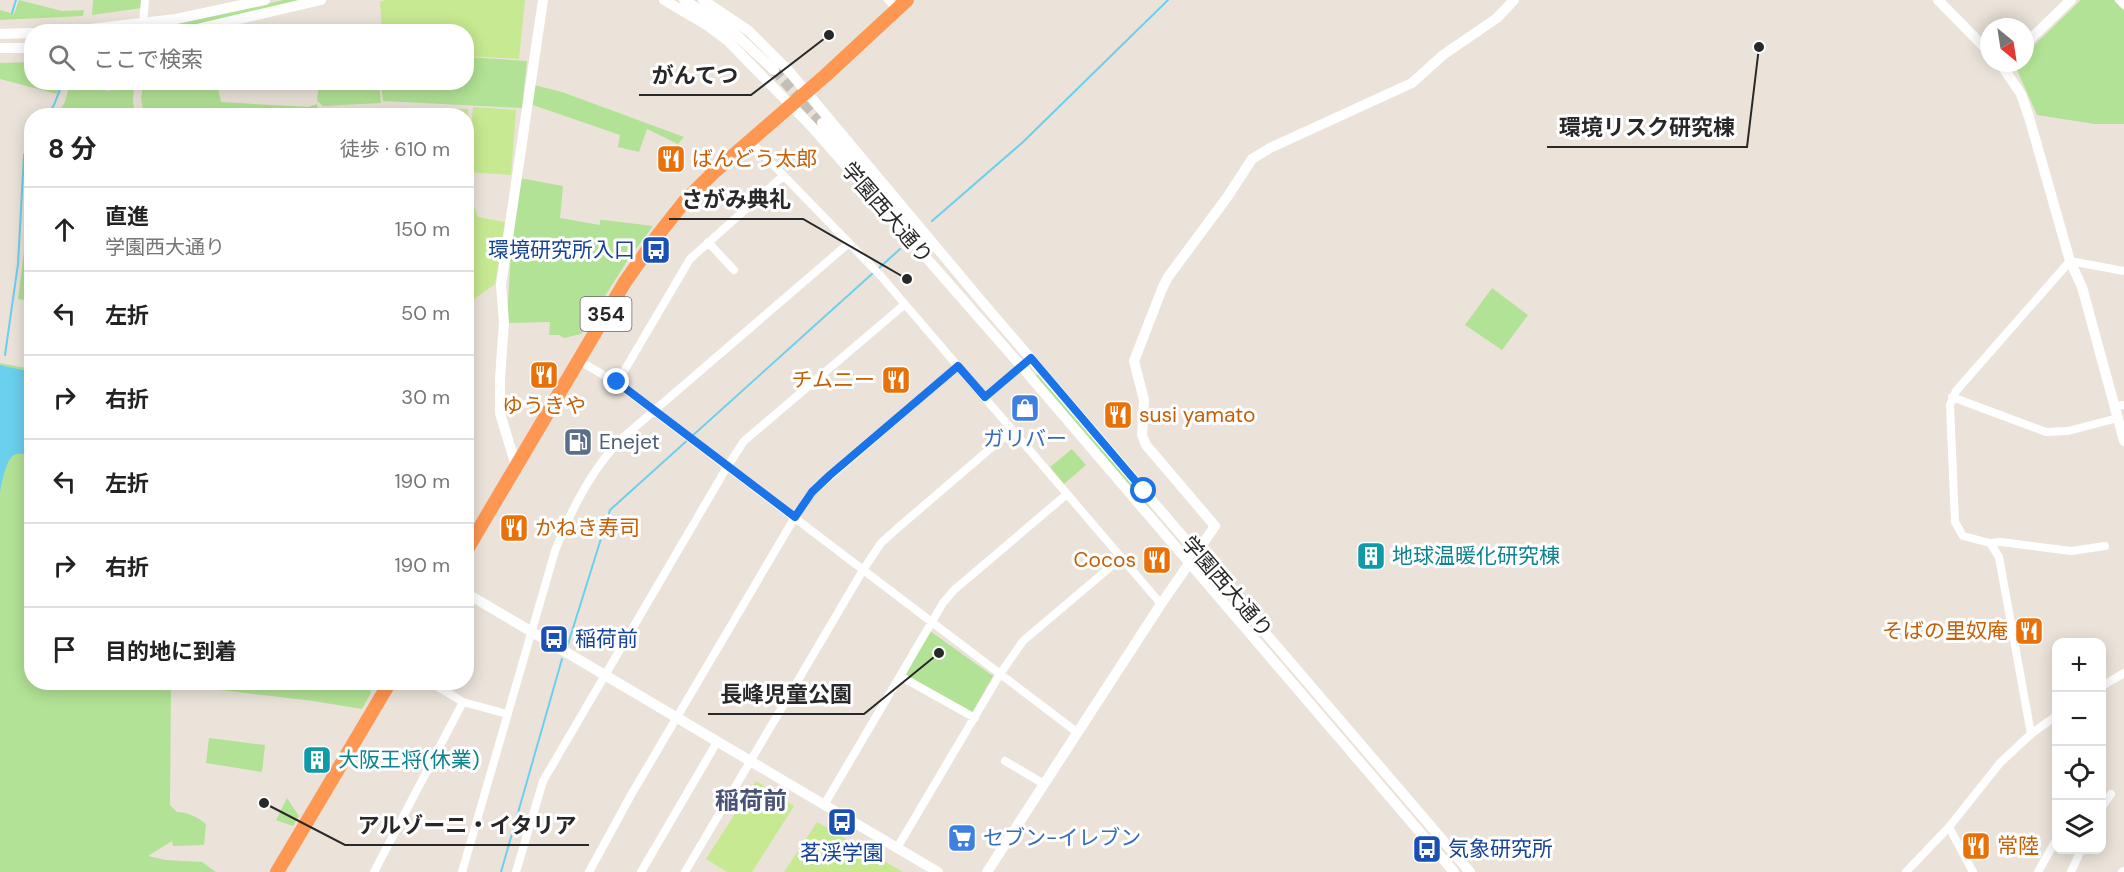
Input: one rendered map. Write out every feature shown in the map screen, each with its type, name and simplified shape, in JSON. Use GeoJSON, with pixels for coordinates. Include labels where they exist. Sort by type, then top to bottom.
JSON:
{"type":"FeatureCollection","features":[{"type":"Feature","properties":{"kind":"highway","name":"354"},"geometry":{"type":"LineString","coordinates":[[474,537],[578,360],[644,254],[684,202],[713,173],[807,91],[898,3]]}},
{"type":"Feature","properties":{"kind":"highway"},"geometry":{"type":"LineString","coordinates":[[277,872],[385,690]]}},
{"type":"Feature","properties":{"kind":"main road"},"geometry":{"type":"LineString","coordinates":[[134,24],[176,19],[265,0]]}},
{"type":"Feature","properties":{"kind":"main road"},"geometry":{"type":"LineString","coordinates":[[218,24],[321,0]]}},
{"type":"Feature","properties":{"kind":"main road"},"geometry":{"type":"LineString","coordinates":[[516,466],[500,413],[504,322],[501,285],[543,0]]}},
{"type":"Feature","properties":{"kind":"main road","name":"学園西大通り"},"geometry":{"type":"LineString","coordinates":[[664,0],[708,26],[728,41],[791,105],[1021,366],[1454,872]]}},
{"type":"Feature","properties":{"kind":"main road"},"geometry":{"type":"LineString","coordinates":[[684,0],[732,31],[774,70]]}},
{"type":"Feature","properties":{"kind":"main road","name":"学園西大通り"},"geometry":{"type":"LineString","coordinates":[[703,0],[749,31],[807,91],[983,303],[1470,872]]}},
{"type":"Feature","properties":{"kind":"main road"},"geometry":{"type":"LineString","coordinates":[[987,872],[1161,604],[1215,526],[1146,445],[1142,435],[1144,400],[1134,362],[1168,277],[1228,196],[1252,159],[1270,148],[1412,83],[1443,55],[1497,18],[1514,0]]}},
{"type":"Feature","properties":{"kind":"main road"},"geometry":{"type":"LineString","coordinates":[[1938,0],[1980,43]]}},
{"type":"Feature","properties":{"kind":"main road"},"geometry":{"type":"LineString","coordinates":[[2034,35],[2071,0]]}},
{"type":"Feature","properties":{"kind":"main road"},"geometry":{"type":"LineString","coordinates":[[0,34],[24,33]]}},
{"type":"Feature","properties":{"kind":"main road"},"geometry":{"type":"LineString","coordinates":[[0,48],[24,48]]}},
{"type":"Feature","properties":{"kind":"main road"},"geometry":{"type":"LineString","coordinates":[[2008,72],[2021,93],[2029,117],[2070,261],[2082,287],[2119,405],[2118,418],[2124,441]]}},
{"type":"Feature","properties":{"kind":"main road","name":"学園西大通り"},"geometry":{"type":"LineString","coordinates":[[822,123],[914,231],[969,301],[974,312]]}},
{"type":"Feature","properties":{"kind":"main road","name":"学園西大通り"},"geometry":{"type":"LineString","coordinates":[[914,231],[983,303]]}},
{"type":"Feature","properties":{"kind":"main road"},"geometry":{"type":"LineString","coordinates":[[474,599],[938,872]]}},
{"type":"Feature","properties":{"kind":"street"},"geometry":{"type":"LineString","coordinates":[[143,23],[146,0]]}},
{"type":"Feature","properties":{"kind":"street"},"geometry":{"type":"LineString","coordinates":[[2120,0],[2124,5]]}},
{"type":"Feature","properties":{"kind":"street"},"geometry":{"type":"LineString","coordinates":[[756,147],[880,275],[1161,604]]}},
{"type":"Feature","properties":{"kind":"street"},"geometry":{"type":"LineString","coordinates":[[617,382],[690,259],[783,176]]}},
{"type":"Feature","properties":{"kind":"street"},"geometry":{"type":"LineString","coordinates":[[708,242],[734,270]]}},
{"type":"Feature","properties":{"kind":"street"},"geometry":{"type":"LineString","coordinates":[[462,872],[555,551],[568,518],[609,452],[849,243]]}},
{"type":"Feature","properties":{"kind":"street"},"geometry":{"type":"LineString","coordinates":[[2105,546],[2072,551],[2001,542],[1990,543],[1963,536],[1955,522],[1950,405],[1952,397],[2070,261],[2124,271]]}},
{"type":"Feature","properties":{"kind":"street"},"geometry":{"type":"LineString","coordinates":[[516,872],[543,781],[727,466],[744,441],[905,304]]}},
{"type":"Feature","properties":{"kind":"street"},"geometry":{"type":"LineString","coordinates":[[985,397],[1031,358]]}},
{"type":"Feature","properties":{"kind":"street"},"geometry":{"type":"LineString","coordinates":[[578,360],[617,382],[1078,733]]}},
{"type":"Feature","properties":{"kind":"street"},"geometry":{"type":"LineString","coordinates":[[589,872],[631,795],[812,492],[958,366]]}},
{"type":"Feature","properties":{"kind":"street"},"geometry":{"type":"LineString","coordinates":[[1952,397],[2046,432],[2068,431],[2118,418]]}},
{"type":"Feature","properties":{"kind":"street"},"geometry":{"type":"LineString","coordinates":[[685,872],[862,570],[881,543],[1012,430]]}},
{"type":"Feature","properties":{"kind":"street"},"geometry":{"type":"LineString","coordinates":[[824,805],[932,622],[954,590],[1067,494]]}},
{"type":"Feature","properties":{"kind":"street"},"geometry":{"type":"LineString","coordinates":[[1990,543],[1999,556],[2031,734]]}},
{"type":"Feature","properties":{"kind":"street"},"geometry":{"type":"LineString","coordinates":[[897,848],[1000,674],[1023,641],[1121,558]]}},
{"type":"Feature","properties":{"kind":"street"},"geometry":{"type":"LineString","coordinates":[[2106,684],[2124,673]]}},
{"type":"Feature","properties":{"kind":"street"},"geometry":{"type":"LineString","coordinates":[[900,676],[975,718]]}},
{"type":"Feature","properties":{"kind":"street"},"geometry":{"type":"LineString","coordinates":[[443,690],[463,702],[507,714]]}},
{"type":"Feature","properties":{"kind":"street"},"geometry":{"type":"LineString","coordinates":[[374,872],[463,702]]}},
{"type":"Feature","properties":{"kind":"street"},"geometry":{"type":"LineString","coordinates":[[1906,872],[1949,827],[2001,763],[2031,734],[2052,719]]}},
{"type":"Feature","properties":{"kind":"street"},"geometry":{"type":"LineString","coordinates":[[640,872],[717,742]]}},
{"type":"Feature","properties":{"kind":"street"},"geometry":{"type":"LineString","coordinates":[[1005,761],[1044,784]]}},
{"type":"Feature","properties":{"kind":"street"},"geometry":{"type":"LineString","coordinates":[[2106,801],[2111,794]]}},
{"type":"Feature","properties":{"kind":"street"},"geometry":{"type":"LineString","coordinates":[[1949,827],[1973,872]]}},
{"type":"Feature","properties":{"kind":"street"},"geometry":{"type":"LineString","coordinates":[[2038,872],[2052,847]]}},
{"type":"Feature","properties":{"kind":"street"},"geometry":{"type":"LineString","coordinates":[[2071,872],[2079,854]]}},
{"type":"Feature","properties":{"kind":"green space"},"geometry":{"type":"Polygon","coordinates":[[[19,0],[62,11],[84,10],[83,16],[0,20],[0,10],[14,14],[19,0]]]}},
{"type":"Feature","properties":{"kind":"green space"},"geometry":{"type":"Polygon","coordinates":[[[93,0],[142,0],[142,8],[92,15],[93,0]]]}},
{"type":"Feature","properties":{"kind":"green space"},"geometry":{"type":"Polygon","coordinates":[[[284,0],[305,0],[210,24],[160,24],[222,14],[284,0]]]}},
{"type":"Feature","properties":{"kind":"green space"},"geometry":{"type":"Polygon","coordinates":[[[386,0],[525,0],[519,59],[474,56],[474,24],[382,24],[380,2],[386,0]]]}},
{"type":"Feature","properties":{"kind":"green space"},"geometry":{"type":"Polygon","coordinates":[[[2081,0],[2114,0],[2124,10],[2124,124],[2095,124],[2037,115],[2018,72],[2034,72],[2034,45],[2081,0]]]}},
{"type":"Feature","properties":{"kind":"green space"},"geometry":{"type":"Polygon","coordinates":[[[474,57],[527,61],[522,108],[383,101],[382,90],[474,90],[474,57]]]}},
{"type":"Feature","properties":{"kind":"green space"},"geometry":{"type":"Polygon","coordinates":[[[24,62],[24,85],[0,79],[0,63],[24,62]]]}},
{"type":"Feature","properties":{"kind":"green space"},"geometry":{"type":"Polygon","coordinates":[[[534,85],[562,92],[684,137],[678,144],[647,129],[639,152],[618,147],[620,135],[530,104],[534,85]]]}},
{"type":"Feature","properties":{"kind":"green space"},"geometry":{"type":"Polygon","coordinates":[[[42,90],[58,90],[57,94],[42,90]]]}},
{"type":"Feature","properties":{"kind":"green space"},"geometry":{"type":"Polygon","coordinates":[[[68,90],[134,90],[134,108],[61,108],[68,90]]]}},
{"type":"Feature","properties":{"kind":"green space"},"geometry":{"type":"Polygon","coordinates":[[[142,90],[218,90],[221,102],[308,107],[317,104],[318,108],[143,108],[142,90]]]}},
{"type":"Feature","properties":{"kind":"green space"},"geometry":{"type":"Polygon","coordinates":[[[318,90],[380,90],[381,103],[323,106],[317,101],[318,90]]]}},
{"type":"Feature","properties":{"kind":"green space"},"geometry":{"type":"Polygon","coordinates":[[[473,108],[516,110],[511,175],[474,172],[473,108]]]}},
{"type":"Feature","properties":{"kind":"green space"},"geometry":{"type":"Polygon","coordinates":[[[520,178],[563,186],[560,218],[600,225],[600,220],[604,220],[653,226],[629,258],[581,334],[564,338],[559,335],[549,335],[550,322],[507,323],[511,251],[520,178]]]}},
{"type":"Feature","properties":{"kind":"green space"},"geometry":{"type":"Polygon","coordinates":[[[474,206],[478,217],[505,222],[495,284],[474,299],[474,206]]]}},
{"type":"Feature","properties":{"kind":"green space"},"geometry":{"type":"Polygon","coordinates":[[[24,251],[24,300],[18,299],[24,251]]]}},
{"type":"Feature","properties":{"kind":"green space"},"geometry":{"type":"Polygon","coordinates":[[[1492,288],[1528,315],[1502,350],[1465,325],[1492,288]]]}},
{"type":"Feature","properties":{"kind":"green space"},"geometry":{"type":"Polygon","coordinates":[[[0,363],[24,368],[24,690],[171,690],[170,805],[177,812],[192,815],[206,824],[204,845],[173,846],[172,841],[148,856],[166,860],[202,862],[216,872],[0,872],[0,363]]]}},
{"type":"Feature","properties":{"kind":"green space"},"geometry":{"type":"Polygon","coordinates":[[[1038,374],[1137,490],[1154,514],[1035,376],[1038,374]]]}},
{"type":"Feature","properties":{"kind":"green space"},"geometry":{"type":"Polygon","coordinates":[[[1072,449],[1086,465],[1064,484],[1050,467],[1072,449]]]}},
{"type":"Feature","properties":{"kind":"green space"},"geometry":{"type":"Polygon","coordinates":[[[930,631],[993,676],[972,713],[906,675],[930,631]]]}},
{"type":"Feature","properties":{"kind":"green space"},"geometry":{"type":"Polygon","coordinates":[[[220,690],[370,690],[371,693],[362,709],[220,690]]]}},
{"type":"Feature","properties":{"kind":"green space"},"geometry":{"type":"Polygon","coordinates":[[[209,738],[265,745],[262,772],[206,763],[209,738]]]}},
{"type":"Feature","properties":{"kind":"green space"},"geometry":{"type":"Polygon","coordinates":[[[756,781],[794,806],[752,872],[727,872],[706,859],[756,781]]]}},
{"type":"Feature","properties":{"kind":"green space"},"geometry":{"type":"Polygon","coordinates":[[[287,798],[299,816],[293,826],[276,820],[287,798]]]}},
{"type":"Feature","properties":{"kind":"green space"},"geometry":{"type":"Polygon","coordinates":[[[817,822],[903,872],[784,872],[817,822]]]}},
{"type":"Feature","properties":{"kind":"water"},"geometry":{"type":"Polygon","coordinates":[[[0,365],[24,370],[24,454],[17,454],[10,459],[0,492],[0,365]]]}},
{"type":"Feature","properties":{"kind":"waterway"},"geometry":{"type":"LineString","coordinates":[[12,13],[16,0]]}},
{"type":"Feature","properties":{"kind":"waterway"},"geometry":{"type":"LineString","coordinates":[[932,221],[1023,142],[1168,0]]}},
{"type":"Feature","properties":{"kind":"waterway"},"geometry":{"type":"LineString","coordinates":[[52,108],[60,90]]}},
{"type":"Feature","properties":{"kind":"waterway"},"geometry":{"type":"LineString","coordinates":[[5,355],[18,264],[24,155]]}},
{"type":"Feature","properties":{"kind":"waterway"},"geometry":{"type":"LineString","coordinates":[[878,269],[900,249]]}},
{"type":"Feature","properties":{"kind":"waterway"},"geometry":{"type":"LineString","coordinates":[[568,644],[610,510],[873,273]]}},
{"type":"Feature","properties":{"kind":"waterway"},"geometry":{"type":"LineString","coordinates":[[501,872],[562,659]]}},
{"type":"Feature","properties":{"kind":"tunnel"},"geometry":{"type":"LineString","coordinates":[[774,70],[822,123]]}},
{"type":"Feature","properties":{"kind":"place","name":"がんてつ"},"geometry":{"type":"Point","coordinates":[829,35]}},
{"type":"Feature","properties":{"kind":"place","name":"環境リスク研究棟"},"geometry":{"type":"Point","coordinates":[1759,47]}},
{"type":"Feature","properties":{"kind":"place","name":"ばんどう太郎"},"geometry":{"type":"Point","coordinates":[671,159]}},
{"type":"Feature","properties":{"kind":"place","name":"環境研究所入口"},"geometry":{"type":"Point","coordinates":[656,250]}},
{"type":"Feature","properties":{"kind":"place","name":"さがみ典礼"},"geometry":{"type":"Point","coordinates":[907,279]}},
{"type":"Feature","properties":{"kind":"place","name":"ゆうきや"},"geometry":{"type":"Point","coordinates":[544,375]}},
{"type":"Feature","properties":{"kind":"place","name":"チムニー"},"geometry":{"type":"Point","coordinates":[896,380]}},
{"type":"Feature","properties":{"kind":"place","name":"ガリバー"},"geometry":{"type":"Point","coordinates":[1025,408]}},
{"type":"Feature","properties":{"kind":"place","name":"susi yamato"},"geometry":{"type":"Point","coordinates":[1118,415]}},
{"type":"Feature","properties":{"kind":"place","name":"Enejet"},"geometry":{"type":"Point","coordinates":[578,442]}},
{"type":"Feature","properties":{"kind":"place","name":"かねき寿司"},"geometry":{"type":"Point","coordinates":[514,528]}},
{"type":"Feature","properties":{"kind":"place","name":"地球温暖化研究棟"},"geometry":{"type":"Point","coordinates":[1371,556]}},
{"type":"Feature","properties":{"kind":"place","name":"Cocos"},"geometry":{"type":"Point","coordinates":[1157,560]}},
{"type":"Feature","properties":{"kind":"place","name":"そばの里奴庵"},"geometry":{"type":"Point","coordinates":[2029,631]}},
{"type":"Feature","properties":{"kind":"place","name":"稲荷前"},"geometry":{"type":"Point","coordinates":[554,639]}},
{"type":"Feature","properties":{"kind":"place","name":"長峰児童公園"},"geometry":{"type":"Point","coordinates":[939,653]}},
{"type":"Feature","properties":{"kind":"place","name":"大阪王将(休業)"},"geometry":{"type":"Point","coordinates":[317,760]}},
{"type":"Feature","properties":{"kind":"place","name":"アルゾーニ・イタリア"},"geometry":{"type":"Point","coordinates":[264,803]}},
{"type":"Feature","properties":{"kind":"place","name":"茗渓学園"},"geometry":{"type":"Point","coordinates":[842,822]}},
{"type":"Feature","properties":{"kind":"place","name":"セブン-イレブン"},"geometry":{"type":"Point","coordinates":[962,838]}},
{"type":"Feature","properties":{"kind":"place","name":"常陸"},"geometry":{"type":"Point","coordinates":[1976,846]}},
{"type":"Feature","properties":{"kind":"place","name":"気象研究所"},"geometry":{"type":"Point","coordinates":[1427,849]}},
{"type":"Feature","properties":{"kind":"district","name":"稲荷前"},"geometry":{"type":"Point","coordinates":[751,800]}},
{"type":"Feature","properties":{"kind":"route"},"geometry":{"type":"LineString","coordinates":[[617,382],[795,517],[812,492],[830,475],[958,366],[985,397],[1031,358],[1144,491]]}}]}
